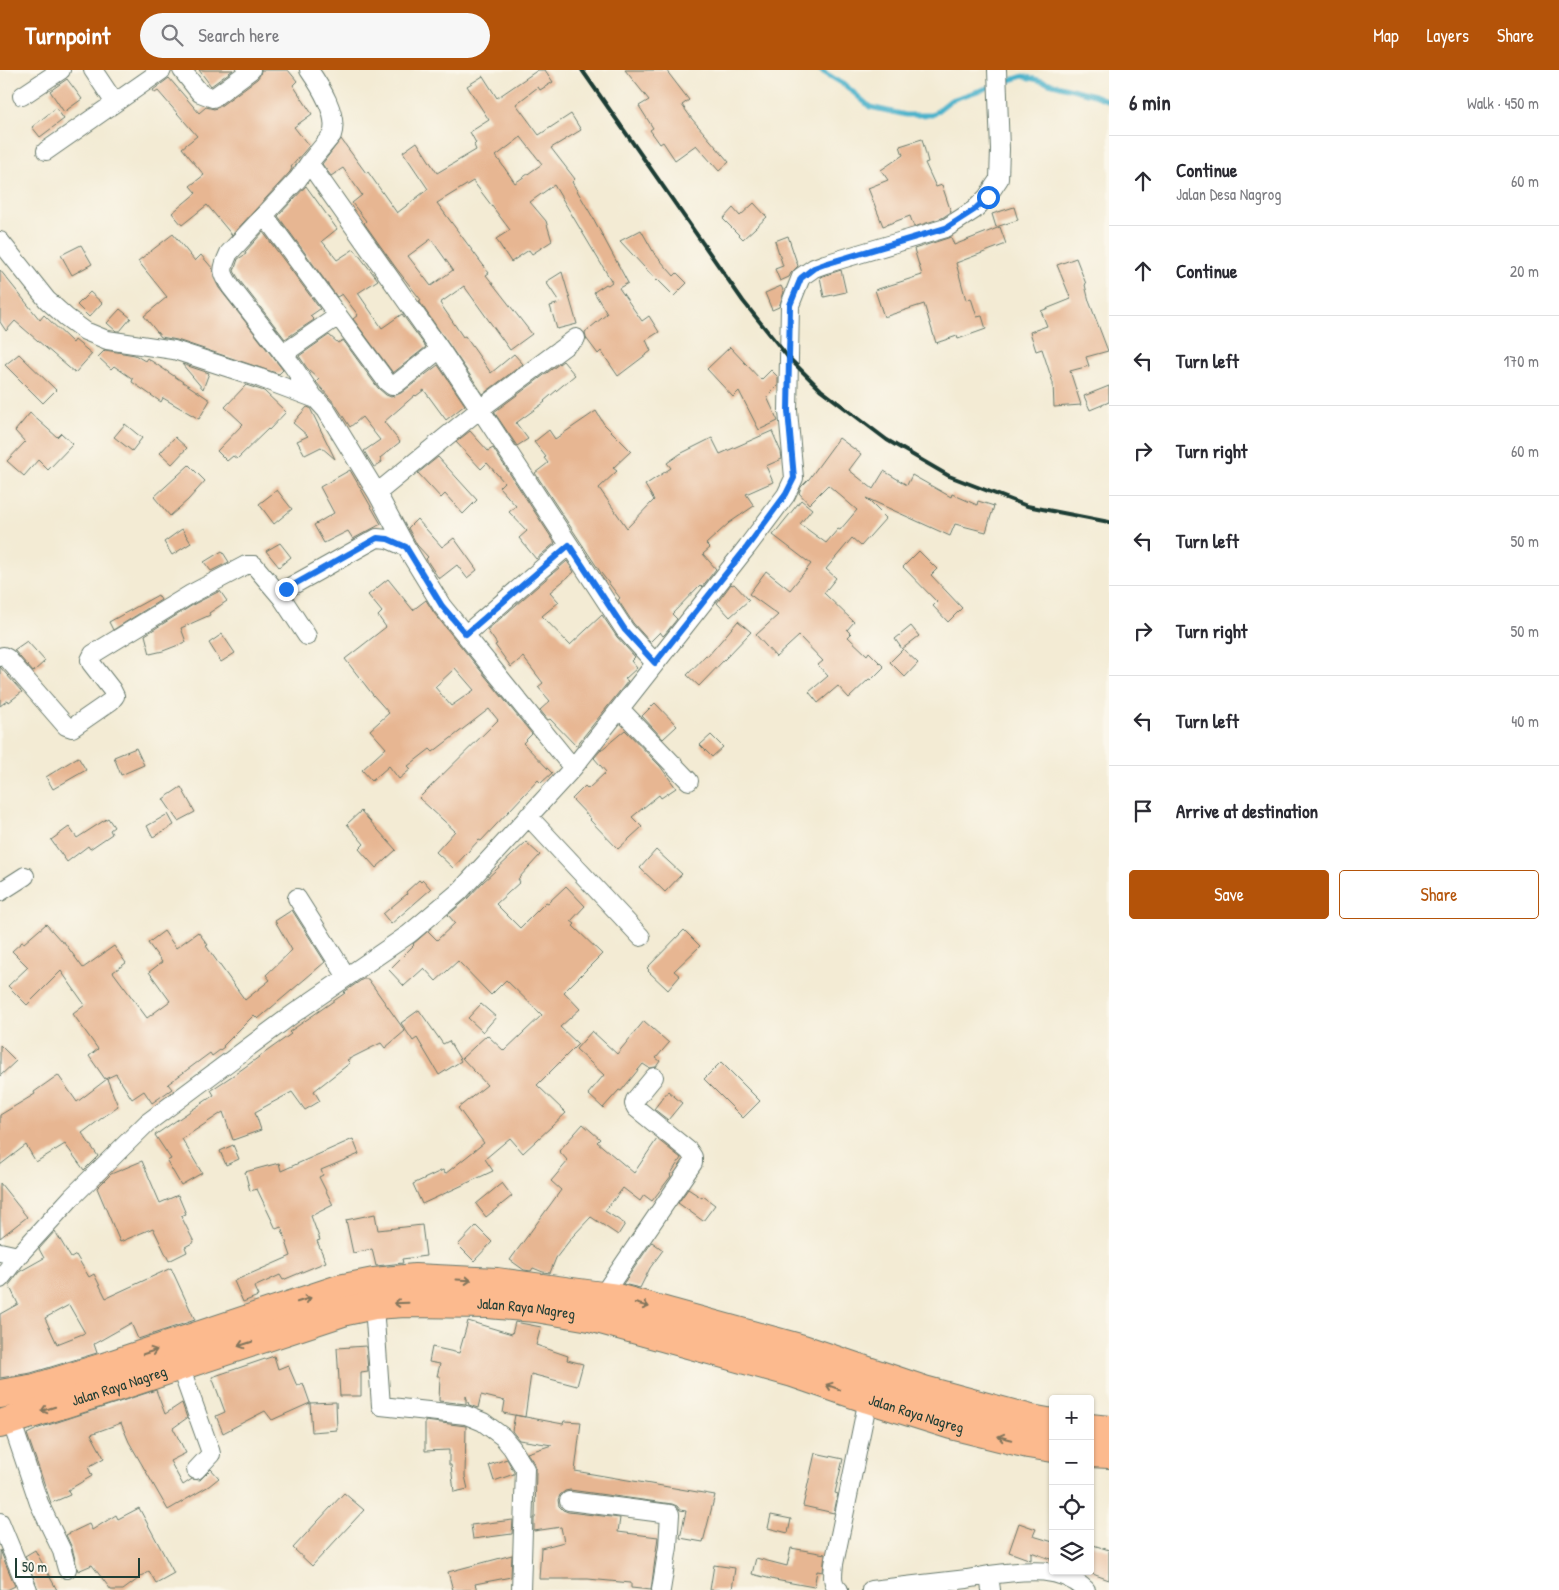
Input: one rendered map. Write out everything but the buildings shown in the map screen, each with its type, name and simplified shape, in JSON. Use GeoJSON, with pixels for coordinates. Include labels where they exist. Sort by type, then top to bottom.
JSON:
{"type":"FeatureCollection","features":[{"type":"Feature","properties":{"kind":"highway","name":"Jalan Raya Nagreg"},"geometry":{"type":"LineString","coordinates":[[0,1394],[35,1388],[104,1367],[339,1289],[374,1282],[415,1278],[497,1282],[617,1298],[803,1349],[924,1390],[1049,1422]]}},
{"type":"Feature","properties":{"kind":"highway","name":"Jalan Raya Nagreg"},"geometry":{"type":"LineString","coordinates":[[6,1422],[346,1311],[374,1305],[405,1303],[488,1304],[536,1308],[590,1317],[793,1373],[951,1425],[1049,1447]]}},
{"type":"Feature","properties":{"kind":"highway"},"geometry":{"type":"LineString","coordinates":[[1094,1428],[1109,1430]]}},
{"type":"Feature","properties":{"kind":"highway"},"geometry":{"type":"LineString","coordinates":[[1094,1453],[1109,1454]]}},
{"type":"Feature","properties":{"kind":"street"},"geometry":{"type":"LineString","coordinates":[[22,96],[61,70]]}},
{"type":"Feature","properties":{"kind":"street"},"geometry":{"type":"LineString","coordinates":[[93,70],[115,103]]}},
{"type":"Feature","properties":{"kind":"street"},"geometry":{"type":"LineString","coordinates":[[46,152],[162,70]]}},
{"type":"Feature","properties":{"kind":"street"},"geometry":{"type":"LineString","coordinates":[[182,70],[200,92],[213,98],[250,70]]}},
{"type":"Feature","properties":{"kind":"street"},"geometry":{"type":"LineString","coordinates":[[309,70],[328,102],[334,130],[332,135],[298,179],[229,253],[223,266],[223,274],[326,410],[377,493],[406,547],[442,606],[573,768]]}},
{"type":"Feature","properties":{"kind":"street"},"geometry":{"type":"LineString","coordinates":[[0,1280],[18,1256],[72,1197],[147,1123],[293,1014],[409,934],[460,891],[573,768],[747,547],[786,494],[794,478],[788,411],[790,305],[801,278],[814,268],[825,264],[946,228],[974,210],[988,197],[999,179],[1000,149],[997,70]]}},
{"type":"Feature","properties":{"kind":"street"},"geometry":{"type":"LineString","coordinates":[[309,163],[440,349],[625,630],[655,663]]}},
{"type":"Feature","properties":{"kind":"street"},"geometry":{"type":"LineString","coordinates":[[264,215],[386,382],[392,386],[440,349]]}},
{"type":"Feature","properties":{"kind":"street"},"geometry":{"type":"LineString","coordinates":[[0,241],[47,300],[85,331],[107,340],[174,350],[268,380],[316,399]]}},
{"type":"Feature","properties":{"kind":"street"},"geometry":{"type":"LineString","coordinates":[[283,354],[338,316]]}},
{"type":"Feature","properties":{"kind":"street"},"geometry":{"type":"LineString","coordinates":[[377,493],[480,409],[576,338]]}},
{"type":"Feature","properties":{"kind":"street"},"geometry":{"type":"LineString","coordinates":[[282,598],[283,592],[286,589],[377,538],[388,539],[406,547]]}},
{"type":"Feature","properties":{"kind":"street"},"geometry":{"type":"LineString","coordinates":[[466,634],[569,545]]}},
{"type":"Feature","properties":{"kind":"street"},"geometry":{"type":"LineString","coordinates":[[0,657],[5,656],[66,726],[72,728],[111,701],[115,696],[91,663],[90,660],[93,654],[190,594],[246,565],[250,564],[256,568],[282,598],[307,636]]}},
{"type":"Feature","properties":{"kind":"street"},"geometry":{"type":"LineString","coordinates":[[620,709],[689,782]]}},
{"type":"Feature","properties":{"kind":"street"},"geometry":{"type":"LineString","coordinates":[[528,816],[641,937]]}},
{"type":"Feature","properties":{"kind":"street"},"geometry":{"type":"LineString","coordinates":[[0,892],[25,876]]}},
{"type":"Feature","properties":{"kind":"street"},"geometry":{"type":"LineString","coordinates":[[297,898],[347,977]]}},
{"type":"Feature","properties":{"kind":"street"},"geometry":{"type":"LineString","coordinates":[[602,1296],[693,1163],[693,1157],[689,1151],[636,1108],[634,1104],[635,1100],[654,1077]]}},
{"type":"Feature","properties":{"kind":"street"},"geometry":{"type":"LineString","coordinates":[[0,1252],[18,1256]]}},
{"type":"Feature","properties":{"kind":"street"},"geometry":{"type":"LineString","coordinates":[[374,1305],[381,1406],[466,1415],[483,1422],[503,1437],[521,1461],[525,1469],[521,1590]]}},
{"type":"Feature","properties":{"kind":"street"},"geometry":{"type":"LineString","coordinates":[[180,1366],[211,1454],[196,1470]]}},
{"type":"Feature","properties":{"kind":"street"},"geometry":{"type":"LineString","coordinates":[[835,1589],[833,1581],[834,1564],[868,1399]]}},
{"type":"Feature","properties":{"kind":"street"},"geometry":{"type":"LineString","coordinates":[[6,1422],[39,1502],[62,1551],[67,1569]]}},
{"type":"Feature","properties":{"kind":"street"},"geometry":{"type":"LineString","coordinates":[[569,1501],[670,1514],[668,1547],[661,1590]]}},
{"type":"Feature","properties":{"kind":"street"},"geometry":{"type":"LineString","coordinates":[[0,1522],[28,1590]]}},
{"type":"Feature","properties":{"kind":"street"},"geometry":{"type":"LineString","coordinates":[[871,1590],[967,1579],[990,1582],[1034,1570],[1060,1574],[1086,1590]]}},
{"type":"Feature","properties":{"kind":"waterway"},"geometry":{"type":"LineString","coordinates":[[820,70],[845,85],[870,107],[906,115],[932,115],[951,100],[1023,76],[1094,95],[1109,101]]}},
{"type":"Feature","properties":{"kind":"railway"},"geometry":{"type":"LineString","coordinates":[[582,70],[743,301],[788,357],[821,390],[887,440],[949,476],[1027,506],[1109,522]]}},
{"type":"Feature","properties":{"kind":"route"},"geometry":{"type":"LineString","coordinates":[[286,589],[377,538],[388,539],[406,547],[435,596],[466,634],[569,545],[625,630],[655,663],[747,547],[786,494],[794,478],[788,411],[790,380],[788,357],[790,305],[801,278],[814,268],[825,264],[946,228],[974,210],[988,197]]}}]}
